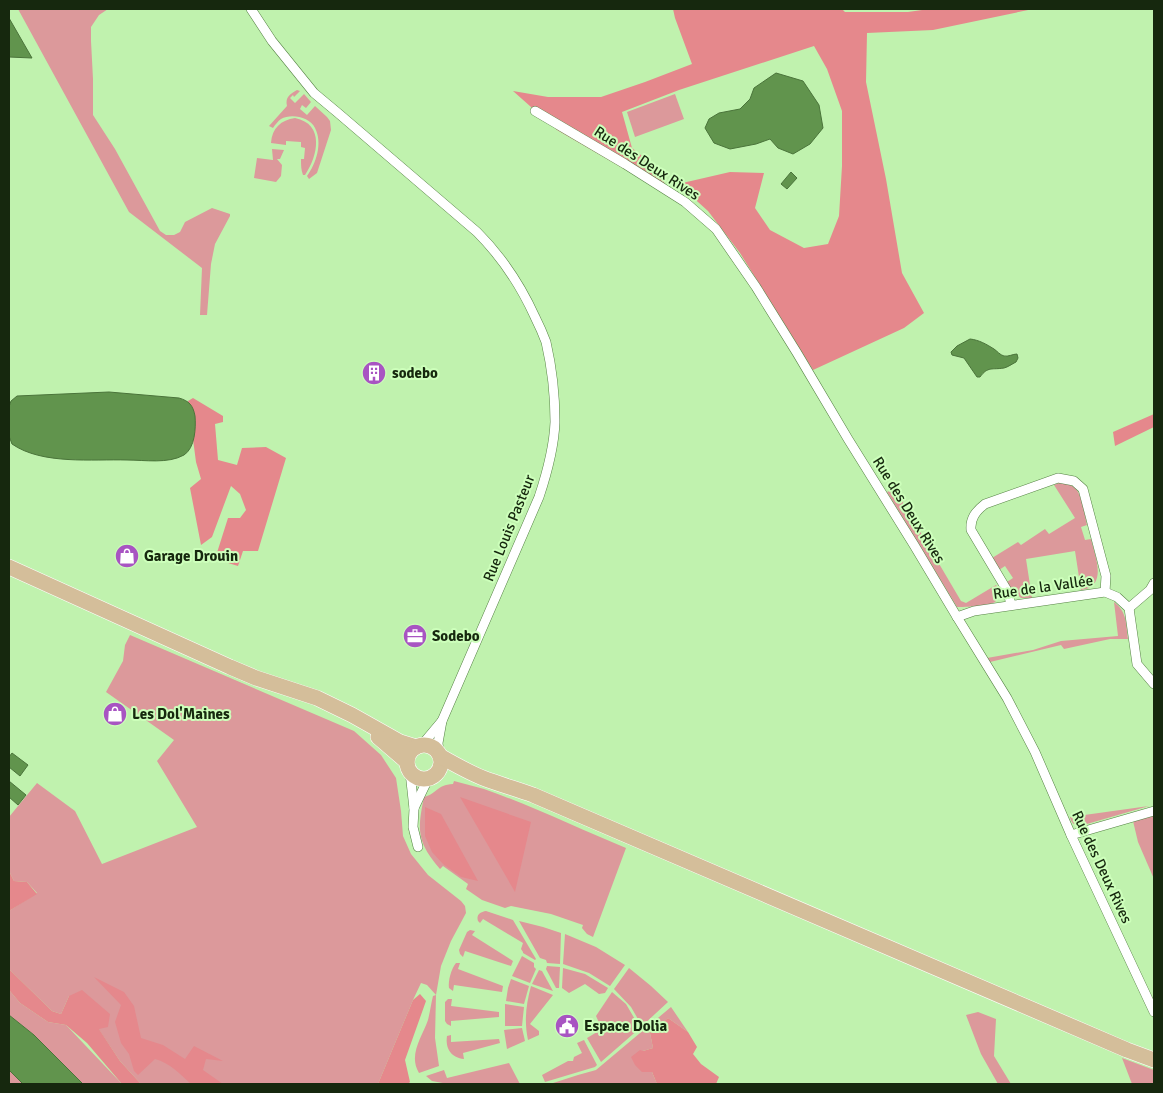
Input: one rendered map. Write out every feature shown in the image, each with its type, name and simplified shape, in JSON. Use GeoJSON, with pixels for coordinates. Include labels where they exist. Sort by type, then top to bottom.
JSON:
{"type":"FeatureCollection","features":[{"type":"Feature","properties":{"kind":"main road"},"geometry":{"type":"LineString","coordinates":[[9,567],[230,667],[256,678],[317,698],[400,742],[431,747],[439,755],[456,766],[483,778],[532,795],[1154,1060]]}},
{"type":"Feature","properties":{"kind":"main road"},"geometry":{"type":"LineString","coordinates":[[352,715],[409,767],[418,778],[432,776],[483,778]]}},
{"type":"Feature","properties":{"kind":"main road"},"geometry":{"type":"LineString","coordinates":[[409,767],[410,753],[418,746]]}},
{"type":"Feature","properties":{"kind":"main road"},"geometry":{"type":"LineString","coordinates":[[432,776],[440,766],[439,755]]}},
{"type":"Feature","properties":{"kind":"street","name":"Rue Louis Pasteur"},"geometry":{"type":"LineString","coordinates":[[251,9],[272,41],[314,93],[490,245],[516,279],[545,340],[553,385],[554,408],[554,432],[548,469],[539,497],[442,721],[438,743],[439,755]]}},
{"type":"Feature","properties":{"kind":"street","name":"Rue des Deux Rives"},"geometry":{"type":"LineString","coordinates":[[535,111],[686,202],[716,229],[756,287],[1007,698],[1035,752],[1071,835],[1154,1012]]}},
{"type":"Feature","properties":{"kind":"street"},"geometry":{"type":"LineString","coordinates":[[1011,605],[1008,592],[971,530],[970,523],[978,510],[985,504],[1058,478],[1074,480],[1083,489],[1106,576],[1105,592]]}},
{"type":"Feature","properties":{"kind":"street"},"geometry":{"type":"LineString","coordinates":[[1154,583],[1150,590],[1129,608],[1137,664],[1154,684]]}},
{"type":"Feature","properties":{"kind":"street","name":"Rue de la Vallée"},"geometry":{"type":"LineString","coordinates":[[957,617],[974,611],[1105,592],[1117,597],[1129,608]]}},
{"type":"Feature","properties":{"kind":"street","name":"Rue Louis Pasteur"},"geometry":{"type":"LineString","coordinates":[[418,746],[442,721]]}},
{"type":"Feature","properties":{"kind":"street"},"geometry":{"type":"LineString","coordinates":[[409,767],[414,809],[413,827],[418,847]]}},
{"type":"Feature","properties":{"kind":"street"},"geometry":{"type":"LineString","coordinates":[[414,809],[432,776]]}},
{"type":"Feature","properties":{"kind":"street"},"geometry":{"type":"LineString","coordinates":[[1071,835],[1154,811]]}},
{"type":"Feature","properties":{"kind":"shaded area"},"geometry":{"type":"Polygon","coordinates":[[[18,9],[108,9],[99,15],[91,27],[93,115],[115,149],[160,231],[166,235],[174,235],[180,232],[185,222],[212,208],[230,214],[215,244],[211,264],[207,315],[200,315],[202,268],[129,212],[18,9]]]}},
{"type":"Feature","properties":{"kind":"shaded area"},"geometry":{"type":"Polygon","coordinates":[[[673,9],[842,9],[845,12],[908,12],[929,9],[1033,9],[933,30],[867,33],[866,82],[886,179],[902,273],[924,313],[904,328],[813,370],[740,253],[708,211],[678,184],[730,172],[764,173],[755,208],[770,230],[804,248],[828,244],[839,216],[842,166],[842,111],[827,69],[814,46],[679,90],[622,112],[632,148],[666,175],[662,191],[557,130],[513,91],[548,97],[601,97],[692,64],[673,9]]]}},
{"type":"Feature","properties":{"kind":"shaded area"},"geometry":{"type":"Polygon","coordinates":[[[9,18],[32,58],[9,57],[9,18]]]}},
{"type":"Feature","properties":{"kind":"shaded area"},"geometry":{"type":"Polygon","coordinates":[[[776,73],[803,81],[819,105],[823,128],[810,144],[793,154],[778,148],[770,139],[730,149],[714,143],[705,128],[709,119],[719,113],[740,109],[750,99],[754,88],[776,73]]]}},
{"type":"Feature","properties":{"kind":"shaded area"},"geometry":{"type":"Polygon","coordinates":[[[297,90],[300,91],[290,98],[295,103],[304,94],[311,102],[306,108],[302,105],[300,109],[307,115],[315,106],[330,121],[331,130],[317,173],[309,179],[307,176],[316,159],[318,147],[317,134],[313,124],[300,117],[290,116],[281,119],[273,128],[269,126],[287,106],[289,96],[297,90]]]}},
{"type":"Feature","properties":{"kind":"shaded area"},"geometry":{"type":"Polygon","coordinates":[[[675,94],[684,119],[635,137],[627,112],[675,94]]]}},
{"type":"Feature","properties":{"kind":"shaded area"},"geometry":{"type":"Polygon","coordinates":[[[295,118],[305,121],[315,134],[316,142],[313,159],[305,175],[303,175],[302,171],[301,159],[304,159],[305,148],[301,147],[301,142],[286,141],[286,145],[271,143],[275,129],[285,121],[295,118]]]}},
{"type":"Feature","properties":{"kind":"shaded area"},"geometry":{"type":"Polygon","coordinates":[[[272,149],[284,150],[280,159],[277,159],[282,165],[281,176],[276,182],[254,178],[257,158],[273,160],[272,149]]]}},
{"type":"Feature","properties":{"kind":"shaded area"},"geometry":{"type":"Polygon","coordinates":[[[791,172],[797,178],[787,189],[781,184],[791,172]]]}},
{"type":"Feature","properties":{"kind":"shaded area"},"geometry":{"type":"Polygon","coordinates":[[[970,339],[985,344],[1003,355],[1017,354],[1018,358],[1016,362],[1007,367],[990,369],[980,377],[977,377],[964,358],[952,355],[951,352],[957,346],[970,339]]]}},
{"type":"Feature","properties":{"kind":"shaded area"},"geometry":{"type":"Polygon","coordinates":[[[109,392],[179,398],[188,402],[194,412],[195,426],[193,443],[188,452],[178,458],[164,461],[84,460],[38,455],[24,451],[12,444],[9,436],[9,407],[11,401],[17,396],[109,392]]]}},
{"type":"Feature","properties":{"kind":"shaded area"},"geometry":{"type":"Polygon","coordinates":[[[193,398],[223,416],[223,422],[215,424],[218,460],[237,465],[242,448],[266,447],[286,458],[258,551],[243,551],[238,566],[215,559],[228,518],[240,518],[246,510],[240,494],[231,486],[212,537],[201,545],[190,488],[201,479],[196,462],[188,401],[193,398]]]}},
{"type":"Feature","properties":{"kind":"shaded area"},"geometry":{"type":"Polygon","coordinates":[[[1154,414],[1154,427],[1115,446],[1113,432],[1154,414]]]}},
{"type":"Feature","properties":{"kind":"shaded area"},"geometry":{"type":"Polygon","coordinates":[[[1061,482],[1075,488],[1080,496],[1087,525],[1081,527],[1085,540],[1091,539],[1098,570],[1096,582],[1090,588],[1081,590],[1075,551],[1026,559],[1032,598],[1021,598],[1010,588],[1007,582],[1013,578],[1005,566],[999,570],[992,558],[1018,542],[1021,545],[1045,529],[1049,534],[1075,518],[1054,485],[1061,482]]]}},
{"type":"Feature","properties":{"kind":"shaded area"},"geometry":{"type":"Polygon","coordinates":[[[895,489],[961,601],[966,603],[996,585],[1001,595],[995,602],[957,607],[887,492],[895,489]]]}},
{"type":"Feature","properties":{"kind":"shaded area"},"geometry":{"type":"Polygon","coordinates":[[[1114,602],[1124,614],[1128,639],[1110,639],[1064,649],[1061,645],[990,662],[987,658],[1033,650],[1061,641],[1118,636],[1114,602]]]}},
{"type":"Feature","properties":{"kind":"shaded area"},"geometry":{"type":"Polygon","coordinates":[[[130,635],[354,731],[381,755],[396,778],[403,836],[411,854],[428,875],[461,901],[465,906],[466,913],[451,941],[441,966],[436,995],[427,985],[421,983],[378,1084],[141,1084],[120,1061],[98,1028],[69,996],[61,1014],[52,1011],[9,969],[9,911],[37,893],[27,882],[14,881],[9,871],[9,817],[37,783],[75,811],[102,864],[197,827],[157,761],[174,740],[106,692],[123,661],[125,645],[130,635]]]}},
{"type":"Feature","properties":{"kind":"shaded area"},"geometry":{"type":"Polygon","coordinates":[[[12,753],[28,765],[20,776],[9,767],[9,757],[12,753]]]}},
{"type":"Feature","properties":{"kind":"shaded area"},"geometry":{"type":"Polygon","coordinates":[[[9,781],[26,795],[18,805],[9,797],[9,781]]]}},
{"type":"Feature","properties":{"kind":"shaded area"},"geometry":{"type":"Polygon","coordinates":[[[454,781],[484,789],[538,810],[626,848],[593,937],[582,928],[583,925],[551,914],[511,906],[505,908],[482,900],[466,889],[468,884],[443,866],[440,869],[432,860],[423,843],[420,819],[424,797],[443,786],[453,784],[454,781]]]}},
{"type":"Feature","properties":{"kind":"shaded area"},"geometry":{"type":"Polygon","coordinates":[[[460,797],[531,822],[515,892],[460,797]]]}},
{"type":"Feature","properties":{"kind":"shaded area"},"geometry":{"type":"Polygon","coordinates":[[[1149,806],[1080,826],[1073,823],[1070,817],[1149,806]]]}},
{"type":"Feature","properties":{"kind":"shaded area"},"geometry":{"type":"Polygon","coordinates":[[[425,807],[441,814],[478,881],[461,877],[443,864],[432,852],[425,836],[425,807]]]}},
{"type":"Feature","properties":{"kind":"shaded area"},"geometry":{"type":"Polygon","coordinates":[[[1154,814],[1154,879],[1138,842],[1133,821],[1154,814]]]}},
{"type":"Feature","properties":{"kind":"shaded area"},"geometry":{"type":"Polygon","coordinates":[[[9,871],[14,881],[27,882],[37,894],[9,911],[9,871]]]}},
{"type":"Feature","properties":{"kind":"shaded area"},"geometry":{"type":"Polygon","coordinates":[[[486,911],[513,920],[536,959],[523,953],[521,949],[523,943],[483,919],[480,923],[478,915],[486,911]]]}},
{"type":"Feature","properties":{"kind":"shaded area"},"geometry":{"type":"Polygon","coordinates":[[[519,921],[561,933],[560,964],[547,963],[546,960],[540,958],[519,921]]]}},
{"type":"Feature","properties":{"kind":"shaded area"},"geometry":{"type":"Polygon","coordinates":[[[470,930],[475,931],[472,935],[513,961],[511,966],[465,951],[463,957],[459,950],[467,932],[470,930]]]}},
{"type":"Feature","properties":{"kind":"shaded area"},"geometry":{"type":"Polygon","coordinates":[[[565,934],[596,947],[625,965],[610,986],[589,973],[563,964],[565,934]]]}},
{"type":"Feature","properties":{"kind":"shaded area"},"geometry":{"type":"Polygon","coordinates":[[[522,956],[534,963],[536,969],[530,983],[512,976],[522,956]]]}},
{"type":"Feature","properties":{"kind":"shaded area"},"geometry":{"type":"Polygon","coordinates":[[[456,963],[460,963],[458,969],[503,986],[502,992],[454,985],[453,991],[449,988],[449,982],[451,972],[456,963]]]}},
{"type":"Feature","properties":{"kind":"shaded area"},"geometry":{"type":"Polygon","coordinates":[[[547,966],[560,967],[559,988],[556,988],[546,969],[547,966]]]}},
{"type":"Feature","properties":{"kind":"shaded area"},"geometry":{"type":"Polygon","coordinates":[[[563,968],[585,974],[608,988],[605,993],[599,994],[585,984],[569,993],[562,988],[563,968]]]}},
{"type":"Feature","properties":{"kind":"shaded area"},"geometry":{"type":"Polygon","coordinates":[[[629,968],[668,1002],[642,1026],[631,1007],[614,989],[629,968]]]}},
{"type":"Feature","properties":{"kind":"shaded area"},"geometry":{"type":"Polygon","coordinates":[[[9,969],[52,1011],[61,1014],[69,996],[82,990],[110,1014],[108,1027],[99,1029],[120,1061],[141,1084],[122,1084],[87,1043],[66,1025],[48,1022],[20,1003],[9,990],[9,969]]]}},
{"type":"Feature","properties":{"kind":"shaded area"},"geometry":{"type":"Polygon","coordinates":[[[539,970],[542,971],[553,991],[532,984],[539,970]]]}},
{"type":"Feature","properties":{"kind":"shaded area"},"geometry":{"type":"Polygon","coordinates":[[[94,977],[124,992],[134,1006],[141,1038],[163,1045],[185,1059],[194,1046],[223,1061],[206,1059],[203,1070],[223,1084],[191,1084],[170,1066],[155,1059],[138,1075],[134,1071],[129,1054],[121,1043],[115,1022],[121,1005],[94,977]]]}},
{"type":"Feature","properties":{"kind":"shaded area"},"geometry":{"type":"Polygon","coordinates":[[[511,979],[529,986],[524,1004],[506,1001],[511,979]]]}},
{"type":"Feature","properties":{"kind":"shaded area"},"geometry":{"type":"Polygon","coordinates":[[[531,986],[553,995],[530,1024],[539,1031],[539,1035],[528,1040],[526,1013],[531,986]]]}},
{"type":"Feature","properties":{"kind":"shaded area"},"geometry":{"type":"Polygon","coordinates":[[[9,990],[20,1003],[48,1022],[66,1025],[122,1084],[83,1084],[34,1035],[9,1015],[9,990]]]}},
{"type":"Feature","properties":{"kind":"shaded area"},"geometry":{"type":"Polygon","coordinates":[[[612,992],[626,1004],[640,1028],[601,1062],[587,1038],[602,1029],[596,1016],[612,992]]]}},
{"type":"Feature","properties":{"kind":"shaded area"},"geometry":{"type":"Polygon","coordinates":[[[420,994],[426,1001],[405,1060],[410,1082],[408,1084],[378,1084],[413,1000],[420,994]]]}},
{"type":"Feature","properties":{"kind":"shaded area"},"geometry":{"type":"Polygon","coordinates":[[[436,995],[435,1038],[439,1066],[419,1073],[416,1066],[415,1053],[428,1020],[433,996],[436,995]]]}},
{"type":"Feature","properties":{"kind":"shaded area"},"geometry":{"type":"Polygon","coordinates":[[[448,999],[452,999],[451,1006],[499,1012],[499,1017],[451,1021],[451,1026],[445,1021],[445,1002],[448,999]]]}},
{"type":"Feature","properties":{"kind":"shaded area"},"geometry":{"type":"Polygon","coordinates":[[[505,1004],[524,1007],[522,1026],[505,1026],[505,1004]]]}},
{"type":"Feature","properties":{"kind":"shaded area"},"geometry":{"type":"Polygon","coordinates":[[[671,1007],[688,1032],[668,1018],[650,1033],[653,1048],[643,1051],[657,1084],[550,1084],[596,1070],[671,1007]]]}},
{"type":"Feature","properties":{"kind":"shaded area"},"geometry":{"type":"Polygon","coordinates":[[[978,1012],[996,1019],[994,1056],[1011,1084],[998,1084],[981,1054],[966,1015],[978,1012]]]}},
{"type":"Feature","properties":{"kind":"shaded area"},"geometry":{"type":"Polygon","coordinates":[[[9,1015],[34,1035],[83,1084],[23,1084],[9,1070],[9,1015]]]}},
{"type":"Feature","properties":{"kind":"shaded area"},"geometry":{"type":"Polygon","coordinates":[[[668,1018],[688,1032],[697,1047],[693,1054],[701,1064],[719,1077],[716,1084],[657,1084],[652,1072],[642,1072],[635,1065],[631,1057],[640,1050],[653,1048],[650,1033],[668,1018]]]}},
{"type":"Feature","properties":{"kind":"shaded area"},"geometry":{"type":"Polygon","coordinates":[[[522,1028],[525,1041],[507,1049],[504,1030],[522,1028]]]}},
{"type":"Feature","properties":{"kind":"shaded area"},"geometry":{"type":"Polygon","coordinates":[[[451,1035],[451,1042],[499,1039],[500,1043],[463,1053],[464,1059],[456,1057],[448,1049],[447,1036],[451,1035]]]}},
{"type":"Feature","properties":{"kind":"shaded area"},"geometry":{"type":"Polygon","coordinates":[[[584,1040],[597,1065],[545,1082],[542,1075],[568,1061],[573,1061],[574,1057],[582,1053],[577,1043],[584,1040]]]}},
{"type":"Feature","properties":{"kind":"shaded area"},"geometry":{"type":"Polygon","coordinates":[[[1122,1058],[1154,1070],[1154,1084],[1132,1084],[1122,1058]]]}},
{"type":"Feature","properties":{"kind":"shaded area"},"geometry":{"type":"Polygon","coordinates":[[[509,1063],[520,1084],[448,1084],[432,1081],[426,1076],[444,1070],[447,1078],[509,1063]]]}},
{"type":"Feature","properties":{"kind":"shaded area"},"geometry":{"type":"Polygon","coordinates":[[[9,1070],[23,1084],[9,1084],[9,1070]]]}},
{"type":"Feature","properties":{"kind":"place","name":"sodebo"},"geometry":{"type":"Point","coordinates":[374,373]}},
{"type":"Feature","properties":{"kind":"place","name":"Garage Drouin"},"geometry":{"type":"Point","coordinates":[127,556]}},
{"type":"Feature","properties":{"kind":"place","name":"Sodebo"},"geometry":{"type":"Point","coordinates":[415,636]}},
{"type":"Feature","properties":{"kind":"place","name":"Les Dol'Maines"},"geometry":{"type":"Point","coordinates":[115,714]}},
{"type":"Feature","properties":{"kind":"place","name":"Espace Dolia"},"geometry":{"type":"Point","coordinates":[567,1026]}}]}
